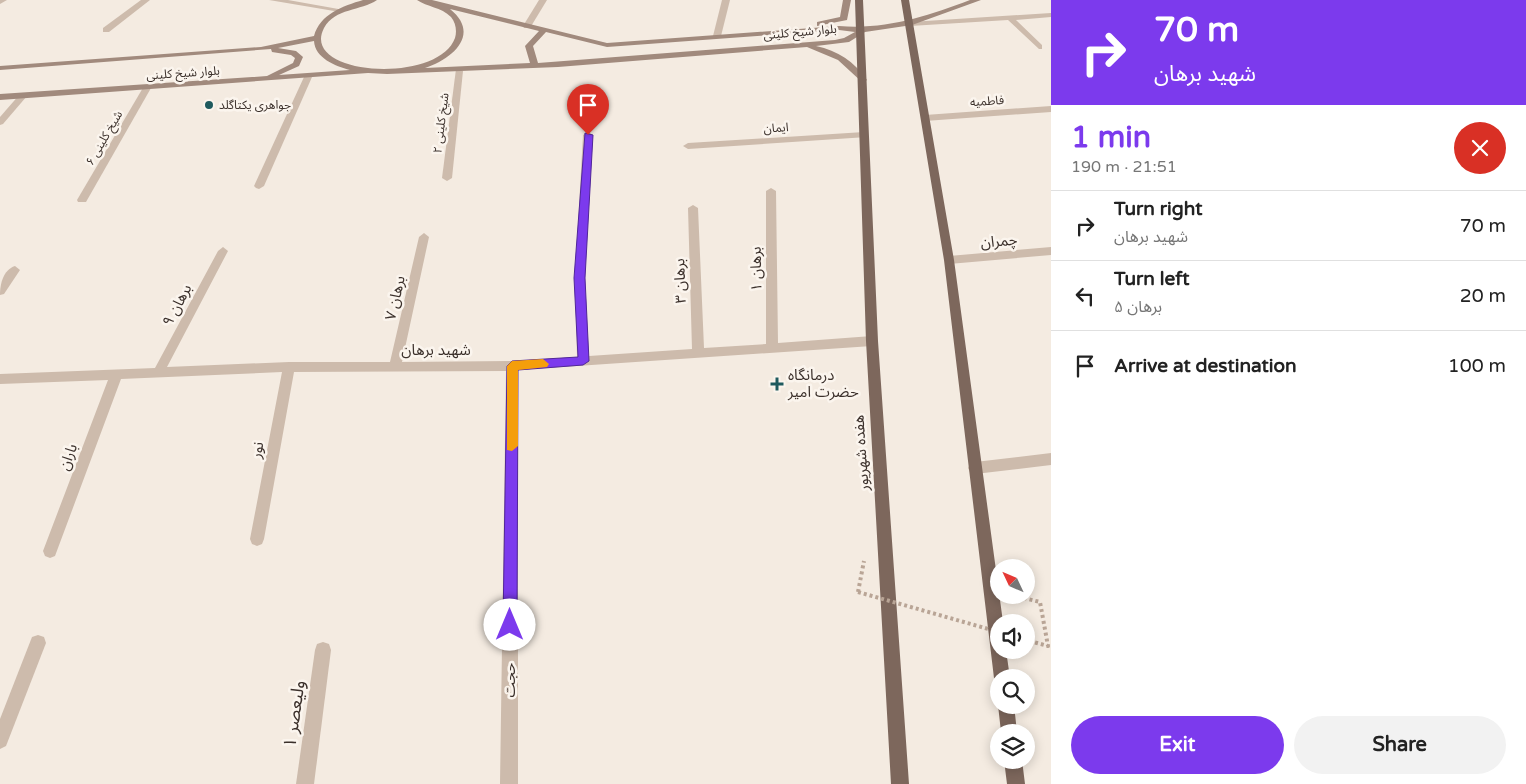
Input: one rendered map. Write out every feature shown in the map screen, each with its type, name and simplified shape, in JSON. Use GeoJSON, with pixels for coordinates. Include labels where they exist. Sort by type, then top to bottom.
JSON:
{"type":"FeatureCollection","features":[{"type":"Feature","properties":{"kind":"main road"},"geometry":{"type":"LineString","coordinates":[[333,0],[342,10]]}},
{"type":"Feature","properties":{"kind":"main road"},"geometry":{"type":"LineString","coordinates":[[374,0],[342,10],[328,19],[320,28],[317,38],[320,50],[330,60],[347,67],[368,71],[392,71],[416,67],[436,60],[451,50],[460,39],[462,27],[457,17],[446,8],[422,0]]}},
{"type":"Feature","properties":{"kind":"main road"},"geometry":{"type":"LineString","coordinates":[[795,31],[844,18],[847,0]]}},
{"type":"Feature","properties":{"kind":"main road","name":"هفده شهریور"},"geometry":{"type":"LineString","coordinates":[[859,0],[862,31],[872,341],[900,784]]}},
{"type":"Feature","properties":{"kind":"main road"},"geometry":{"type":"LineString","coordinates":[[905,0],[949,260],[1001,669]]}},
{"type":"Feature","properties":{"kind":"main road"},"geometry":{"type":"LineString","coordinates":[[862,31],[910,24],[978,0]]}},
{"type":"Feature","properties":{"kind":"main road","name":"بلوار شیخ کلینی"},"geometry":{"type":"LineString","coordinates":[[430,2],[543,31],[607,45],[839,28],[862,31]]}},
{"type":"Feature","properties":{"kind":"main road"},"geometry":{"type":"LineString","coordinates":[[535,65],[529,46],[543,31]]}},
{"type":"Feature","properties":{"kind":"main road","name":"بلوار شیخ کلینی"},"geometry":{"type":"LineString","coordinates":[[392,71],[459,70],[802,45],[846,40],[862,31]]}},
{"type":"Feature","properties":{"kind":"main road","name":"بلوار شیخ کلینی"},"geometry":{"type":"LineString","coordinates":[[0,68],[261,49],[317,38]]}},
{"type":"Feature","properties":{"kind":"main road"},"geometry":{"type":"LineString","coordinates":[[802,45],[838,56],[850,63],[863,80]]}},
{"type":"Feature","properties":{"kind":"main road"},"geometry":{"type":"LineString","coordinates":[[259,80],[284,71],[296,64],[299,58],[284,51],[261,49]]}},
{"type":"Feature","properties":{"kind":"main road","name":"بلوار شیخ کلینی"},"geometry":{"type":"LineString","coordinates":[[0,97],[308,77],[368,71]]}},
{"type":"Feature","properties":{"kind":"main road"},"geometry":{"type":"LineString","coordinates":[[1014,769],[1016,784]]}},
{"type":"Feature","properties":{"kind":"street"},"geometry":{"type":"LineString","coordinates":[[106,30],[146,0]]}},
{"type":"Feature","properties":{"kind":"street"},"geometry":{"type":"LineString","coordinates":[[273,0],[342,10]]}},
{"type":"Feature","properties":{"kind":"street"},"geometry":{"type":"LineString","coordinates":[[526,26],[543,0]]}},
{"type":"Feature","properties":{"kind":"street"},"geometry":{"type":"LineString","coordinates":[[717,36],[726,0]]}},
{"type":"Feature","properties":{"kind":"street"},"geometry":{"type":"LineString","coordinates":[[910,24],[1051,15]]}},
{"type":"Feature","properties":{"kind":"street"},"geometry":{"type":"LineString","coordinates":[[1010,18],[1038,47]]}},
{"type":"Feature","properties":{"kind":"street","name":"شیخ کلینی ۲"},"geometry":{"type":"LineString","coordinates":[[447,178],[459,70]]}},
{"type":"Feature","properties":{"kind":"street"},"geometry":{"type":"LineString","coordinates":[[259,186],[308,77]]}},
{"type":"Feature","properties":{"kind":"street","name":"شیخ کلینی ۶"},"geometry":{"type":"LineString","coordinates":[[82,200],[147,88]]}},
{"type":"Feature","properties":{"kind":"street"},"geometry":{"type":"LineString","coordinates":[[0,122],[23,96]]}},
{"type":"Feature","properties":{"kind":"street","name":"فاطمیه"},"geometry":{"type":"LineString","coordinates":[[925,118],[1051,109]]}},
{"type":"Feature","properties":{"kind":"street"},"geometry":{"type":"LineString","coordinates":[[583,361],[580,278],[588,135]]}},
{"type":"Feature","properties":{"kind":"street","name":"ایمان"},"geometry":{"type":"LineString","coordinates":[[688,146],[864,135]]}},
{"type":"Feature","properties":{"kind":"street","name":"برهان ۱"},"geometry":{"type":"LineString","coordinates":[[771,191],[772,346]]}},
{"type":"Feature","properties":{"kind":"street","name":"برهان ۳"},"geometry":{"type":"LineString","coordinates":[[693,208],[698,353]]}},
{"type":"Feature","properties":{"kind":"street","name":"برهان ۷"},"geometry":{"type":"LineString","coordinates":[[395,366],[424,236]]}},
{"type":"Feature","properties":{"kind":"street","name":"برهان ۹"},"geometry":{"type":"LineString","coordinates":[[158,373],[223,251]]}},
{"type":"Feature","properties":{"kind":"street","name":"چمران"},"geometry":{"type":"LineString","coordinates":[[949,260],[1051,251]]}},
{"type":"Feature","properties":{"kind":"street"},"geometry":{"type":"LineString","coordinates":[[0,291],[15,270]]}},
{"type":"Feature","properties":{"kind":"street","name":"شهید برهان"},"geometry":{"type":"LineString","coordinates":[[0,379],[289,367],[512,366],[772,346],[872,341]]}},
{"type":"Feature","properties":{"kind":"street","name":"حجت"},"geometry":{"type":"LineString","coordinates":[[509,784],[512,366]]}},
{"type":"Feature","properties":{"kind":"street","name":"نور"},"geometry":{"type":"LineString","coordinates":[[258,539],[289,367]]}},
{"type":"Feature","properties":{"kind":"street","name":"باران"},"geometry":{"type":"LineString","coordinates":[[50,551],[116,374]]}},
{"type":"Feature","properties":{"kind":"street"},"geometry":{"type":"LineString","coordinates":[[975,468],[1051,460]]}},
{"type":"Feature","properties":{"kind":"street"},"geometry":{"type":"LineString","coordinates":[[0,740],[38,643]]}},
{"type":"Feature","properties":{"kind":"street","name":"ولیعصر ۱"},"geometry":{"type":"LineString","coordinates":[[304,784],[323,650]]}},
{"type":"Feature","properties":{"kind":"path"},"geometry":{"type":"LineString","coordinates":[[863,561],[858,592],[990,629]]}},
{"type":"Feature","properties":{"kind":"path"},"geometry":{"type":"LineString","coordinates":[[1035,601],[1040,602],[1048,646],[1035,642]]}},
{"type":"Feature","properties":{"kind":"slow traffic"},"geometry":{"type":"LineString","coordinates":[[512,446],[512,366],[543,364]]}},
{"type":"Feature","properties":{"kind":"place","name":"جواهری یکتاگلد"},"geometry":{"type":"Point","coordinates":[209,105]}},
{"type":"Feature","properties":{"kind":"place","name":"درمانگاه حضرت امیر"},"geometry":{"type":"Point","coordinates":[777,384]}},
{"type":"Feature","properties":{"kind":"route"},"geometry":{"type":"LineString","coordinates":[[510,625],[512,366],[583,361],[580,278],[588,135]]}}]}
